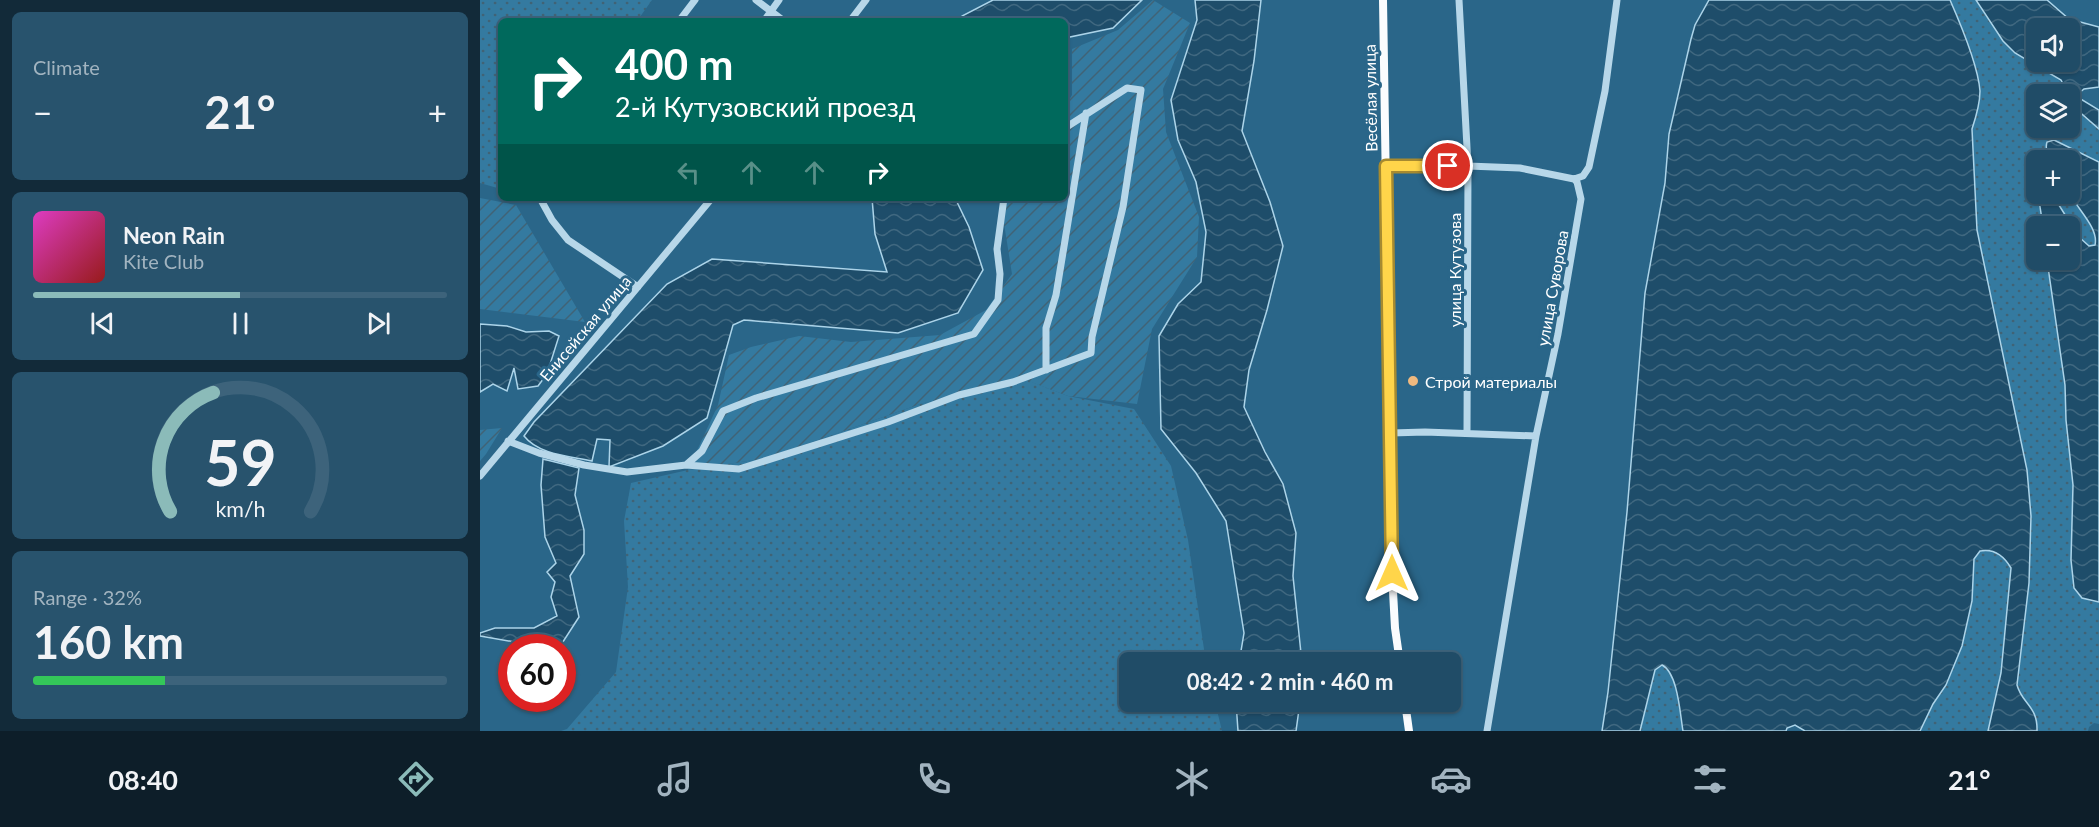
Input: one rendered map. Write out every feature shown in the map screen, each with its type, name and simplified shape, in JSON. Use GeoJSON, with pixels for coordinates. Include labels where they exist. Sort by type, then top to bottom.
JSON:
{"type":"FeatureCollection","features":[{"type":"Feature","properties":{"kind":"main road","name":"Весёлая улица"},"geometry":{"type":"LineString","coordinates":[[1383,0],[1392,573],[1398,652]]}},
{"type":"Feature","properties":{"kind":"main road"},"geometry":{"type":"LineString","coordinates":[[1406,712],[1409,731]]}},
{"type":"Feature","properties":{"kind":"street"},"geometry":{"type":"LineString","coordinates":[[681,18],[695,0]]}},
{"type":"Feature","properties":{"kind":"street"},"geometry":{"type":"LineString","coordinates":[[756,0],[780,18]]}},
{"type":"Feature","properties":{"kind":"street"},"geometry":{"type":"LineString","coordinates":[[766,18],[779,0]]}},
{"type":"Feature","properties":{"kind":"street"},"geometry":{"type":"LineString","coordinates":[[852,18],[866,0]]}},
{"type":"Feature","properties":{"kind":"street","name":"улица Кутузова"},"geometry":{"type":"LineString","coordinates":[[1459,0],[1468,166],[1467,433]]}},
{"type":"Feature","properties":{"kind":"street"},"geometry":{"type":"LineString","coordinates":[[1386,166],[1520,168],[1574,179],[1583,176],[1589,167],[1605,91],[1617,0]]}},
{"type":"Feature","properties":{"kind":"street"},"geometry":{"type":"LineString","coordinates":[[508,441],[539,453],[584,465],[627,472],[686,465],[739,469],[888,422],[959,395],[1013,382],[1091,353],[1092,337],[1123,207],[1141,90],[1127,87],[1068,126]]}},
{"type":"Feature","properties":{"kind":"street"},"geometry":{"type":"LineString","coordinates":[[1046,370],[1046,328],[1056,295],[1086,113]]}},
{"type":"Feature","properties":{"kind":"street","name":"улица Суворова"},"geometry":{"type":"LineString","coordinates":[[1487,731],[1536,436],[1558,334],[1581,199],[1577,182],[1574,179]]}},
{"type":"Feature","properties":{"kind":"street"},"geometry":{"type":"LineString","coordinates":[[543,201],[552,220],[568,240],[638,287]]}},
{"type":"Feature","properties":{"kind":"street","name":"Енисейская улица"},"geometry":{"type":"LineString","coordinates":[[480,476],[710,201]]}},
{"type":"Feature","properties":{"kind":"street"},"geometry":{"type":"LineString","coordinates":[[686,465],[702,451],[723,411],[756,398],[974,334],[998,300],[1000,274],[997,249],[1004,201]]}},
{"type":"Feature","properties":{"kind":"street"},"geometry":{"type":"LineString","coordinates":[[1391,433],[1536,436]]}},
{"type":"Feature","properties":{"kind":"shaded area"},"geometry":{"type":"Polygon","coordinates":[[[480,0],[652,0],[639,18],[498,18],[498,188],[480,183],[480,0]]]}},
{"type":"Feature","properties":{"kind":"shaded area"},"geometry":{"type":"Polygon","coordinates":[[[1153,0],[1190,23],[1163,89],[1166,132],[1199,217],[1197,257],[1152,329],[1137,404],[1068,396],[1023,379],[920,404],[767,458],[688,470],[718,405],[729,355],[751,347],[799,336],[851,342],[940,335],[986,310],[1012,274],[1000,201],[1068,201],[1068,102],[1072,95],[1072,49],[1118,30],[1153,0]]]}},
{"type":"Feature","properties":{"kind":"shaded area"},"geometry":{"type":"Polygon","coordinates":[[[1950,0],[1976,0],[2003,41],[2026,60],[2026,72],[2048,72],[2062,84],[2026,84],[2026,138],[2080,138],[2080,112],[2099,129],[2099,162],[2080,153],[2080,150],[2074,150],[2054,140],[2045,147],[2046,150],[2026,150],[2026,204],[2039,204],[2041,216],[2026,216],[2026,270],[2048,270],[2065,385],[2073,485],[2071,560],[2074,588],[2091,602],[2099,602],[2099,724],[2094,723],[2088,731],[2037,731],[2035,716],[2017,685],[2029,583],[2031,516],[2027,470],[1977,230],[1972,129],[1976,116],[1950,0]]]}},
{"type":"Feature","properties":{"kind":"shaded area"},"geometry":{"type":"Polygon","coordinates":[[[480,198],[516,205],[585,322],[480,309],[480,198]]]}},
{"type":"Feature","properties":{"kind":"shaded area"},"geometry":{"type":"Polygon","coordinates":[[[2058,204],[2077,204],[2091,226],[2095,245],[2089,246],[2080,238],[2080,216],[2066,216],[2058,204]]]}},
{"type":"Feature","properties":{"kind":"shaded area"},"geometry":{"type":"Polygon","coordinates":[[[1024,379],[1068,396],[1134,409],[1171,466],[1188,540],[1204,652],[1119,652],[1119,712],[1217,712],[1222,731],[561,731],[567,729],[616,672],[628,587],[624,521],[631,483],[688,470],[767,458],[920,404],[1024,379]]]}},
{"type":"Feature","properties":{"kind":"shaded area"},"geometry":{"type":"Polygon","coordinates":[[[502,428],[486,454],[480,461],[480,430],[502,428]]]}},
{"type":"Feature","properties":{"kind":"shaded area"},"geometry":{"type":"Polygon","coordinates":[[[1988,550],[1998,553],[2011,568],[2001,673],[1988,731],[1920,731],[1933,704],[1946,685],[1962,646],[1972,601],[1974,559],[1980,551],[1988,550]]]}},
{"type":"Feature","properties":{"kind":"shaded area"},"geometry":{"type":"Polygon","coordinates":[[[1662,665],[1672,676],[1675,685],[1683,731],[1640,731],[1655,670],[1662,665]]]}},
{"type":"Feature","properties":{"kind":"water"},"geometry":{"type":"Polygon","coordinates":[[[993,0],[1142,0],[1113,28],[1068,37],[1068,18],[961,18],[993,0]]]}},
{"type":"Feature","properties":{"kind":"water"},"geometry":{"type":"Polygon","coordinates":[[[1195,0],[1261,0],[1254,61],[1242,131],[1270,202],[1283,246],[1249,370],[1244,407],[1283,484],[1296,533],[1293,576],[1301,652],[1241,652],[1244,633],[1226,521],[1196,473],[1161,429],[1159,336],[1178,304],[1201,282],[1206,232],[1196,182],[1178,140],[1171,100],[1197,20],[1195,0]]]}},
{"type":"Feature","properties":{"kind":"water"},"geometry":{"type":"Polygon","coordinates":[[[1709,0],[1950,0],[1979,81],[1979,101],[1972,129],[1977,230],[2027,470],[2031,516],[2029,583],[2017,685],[2035,716],[2037,731],[1988,731],[2001,673],[2011,568],[1998,554],[1985,550],[1980,551],[1974,559],[1972,601],[1962,646],[1946,685],[1933,704],[1920,731],[1805,731],[1795,725],[1787,728],[1786,731],[1683,731],[1675,685],[1672,676],[1662,665],[1655,670],[1640,731],[1602,731],[1627,512],[1645,293],[1665,183],[1669,134],[1695,25],[1709,0]]]}},
{"type":"Feature","properties":{"kind":"water"},"geometry":{"type":"Polygon","coordinates":[[[1976,0],[2047,0],[2068,18],[2026,18],[2026,59],[2015,53],[2003,41],[1976,0]]]}},
{"type":"Feature","properties":{"kind":"water"},"geometry":{"type":"Polygon","coordinates":[[[2080,22],[2099,27],[2099,87],[2084,89],[2080,92],[2080,84],[2063,84],[2061,80],[2047,72],[2080,72],[2080,22]]]}},
{"type":"Feature","properties":{"kind":"water"},"geometry":{"type":"Polygon","coordinates":[[[2080,99],[2099,110],[2099,129],[2080,112],[2080,99]]]}},
{"type":"Feature","properties":{"kind":"water"},"geometry":{"type":"Polygon","coordinates":[[[2054,140],[2074,150],[2046,150],[2047,142],[2054,140]]]}},
{"type":"Feature","properties":{"kind":"water"},"geometry":{"type":"Polygon","coordinates":[[[2080,153],[2099,162],[2099,602],[2082,598],[2074,588],[2071,560],[2073,485],[2065,385],[2048,270],[2080,270],[2080,238],[2089,246],[2095,245],[2091,225],[2077,204],[2080,204],[2080,153]]]}},
{"type":"Feature","properties":{"kind":"water"},"geometry":{"type":"Polygon","coordinates":[[[872,201],[956,201],[969,227],[983,270],[958,313],[898,333],[744,320],[733,325],[707,418],[663,446],[609,467],[610,440],[597,439],[592,461],[546,451],[524,436],[534,422],[667,284],[712,259],[887,272],[875,234],[872,201]]]}},
{"type":"Feature","properties":{"kind":"water"},"geometry":{"type":"Polygon","coordinates":[[[2040,204],[2058,204],[2066,216],[2041,216],[2040,204]]]}},
{"type":"Feature","properties":{"kind":"water"},"geometry":{"type":"Polygon","coordinates":[[[480,324],[507,326],[526,332],[549,331],[559,336],[547,374],[538,386],[518,389],[514,368],[507,391],[493,384],[480,392],[480,324]]]}},
{"type":"Feature","properties":{"kind":"water"},"geometry":{"type":"Polygon","coordinates":[[[543,459],[579,468],[575,495],[584,530],[584,554],[570,576],[579,617],[568,634],[498,634],[498,639],[480,636],[480,633],[495,628],[534,628],[557,616],[551,597],[555,582],[547,572],[556,563],[545,537],[541,485],[543,459]]]}},
{"type":"Feature","properties":{"kind":"water"},"geometry":{"type":"Polygon","coordinates":[[[1237,712],[1299,712],[1296,731],[1238,731],[1237,712]]]}},
{"type":"Feature","properties":{"kind":"place","name":"Строй материалы"},"geometry":{"type":"Point","coordinates":[1413,381]}},
{"type":"Feature","properties":{"kind":"route"},"geometry":{"type":"LineString","coordinates":[[1392,573],[1386,166],[1448,166]]}}]}
